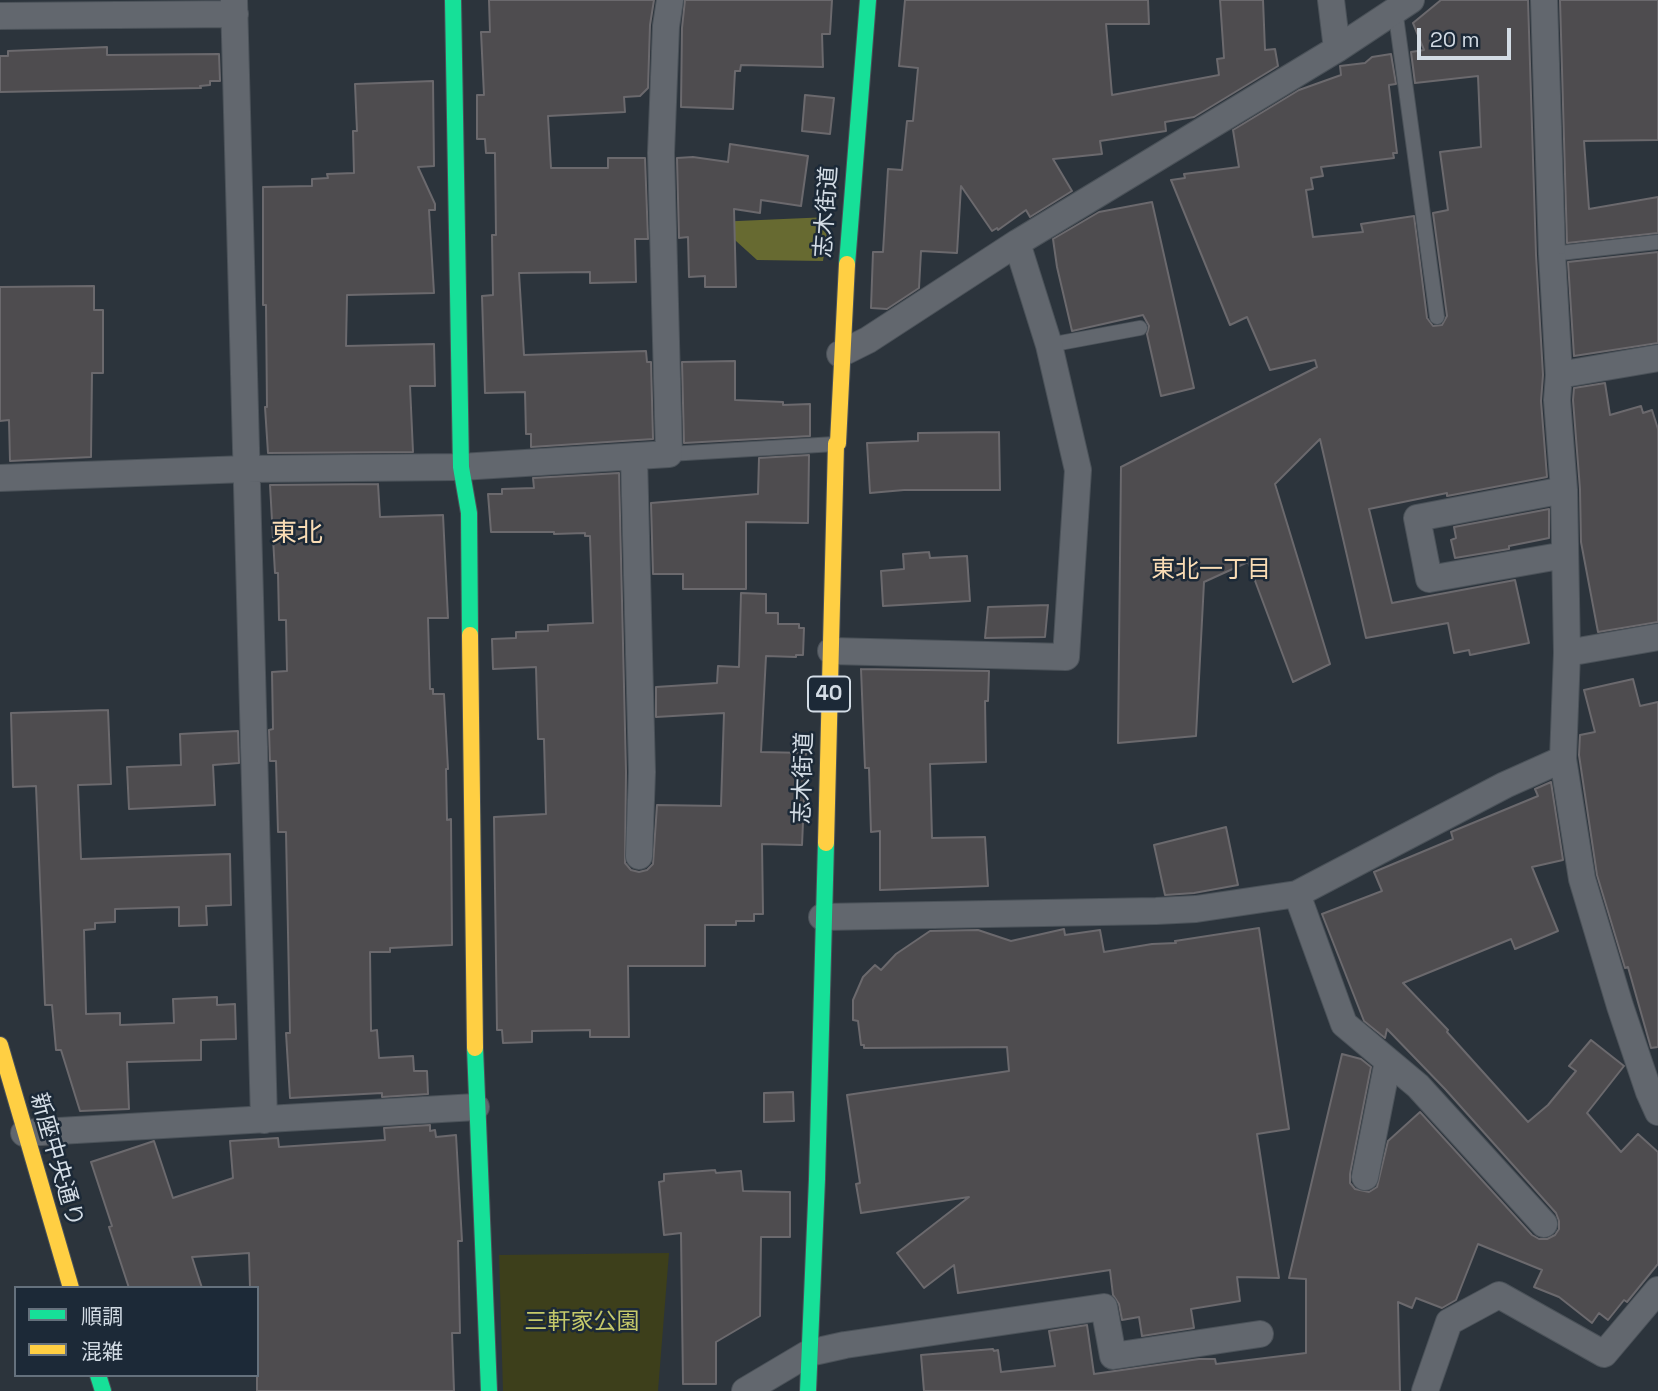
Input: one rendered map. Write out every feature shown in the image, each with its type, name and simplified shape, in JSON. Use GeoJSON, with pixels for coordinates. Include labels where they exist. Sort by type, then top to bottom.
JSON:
{"type":"FeatureCollection","features":[{"type":"Feature","properties":{"kind":"street"},"geometry":{"type":"LineString","coordinates":[[453,0],[461,467],[468,513],[476,1107],[489,1391]]}},
{"type":"Feature","properties":{"kind":"street"},"geometry":{"type":"LineString","coordinates":[[0,478],[246,469],[461,467],[669,454],[661,153],[666,26],[670,0]]}},
{"type":"Feature","properties":{"kind":"street","name":"志木街道"},"geometry":{"type":"LineString","coordinates":[[808,1391],[817,1179],[836,444],[840,354],[868,0]]}},
{"type":"Feature","properties":{"kind":"street"},"geometry":{"type":"LineString","coordinates":[[1331,0],[1337,49]]}},
{"type":"Feature","properties":{"kind":"street"},"geometry":{"type":"LineString","coordinates":[[1544,0],[1552,254],[1559,375],[1557,400],[1564,490],[1567,653],[1563,759],[1582,879],[1620,1006],[1658,1112]]}},
{"type":"Feature","properties":{"kind":"street"},"geometry":{"type":"LineString","coordinates":[[840,354],[868,340],[1017,243],[1337,49],[1403,5]]}},
{"type":"Feature","properties":{"kind":"street"},"geometry":{"type":"LineString","coordinates":[[0,16],[234,7],[264,1121]]}},
{"type":"Feature","properties":{"kind":"street"},"geometry":{"type":"LineString","coordinates":[[831,651],[1066,657],[1078,470],[1049,345],[1017,243]]}},
{"type":"Feature","properties":{"kind":"street"},"geometry":{"type":"LineString","coordinates":[[1559,375],[1658,358]]}},
{"type":"Feature","properties":{"kind":"street"},"geometry":{"type":"LineString","coordinates":[[634,457],[642,772],[639,856]]}},
{"type":"Feature","properties":{"kind":"street"},"geometry":{"type":"LineString","coordinates":[[1564,490],[1417,518],[1429,579],[1565,555]]}},
{"type":"Feature","properties":{"kind":"street"},"geometry":{"type":"LineString","coordinates":[[1567,653],[1658,637]]}},
{"type":"Feature","properties":{"kind":"street"},"geometry":{"type":"LineString","coordinates":[[822,917],[1156,911],[1297,894],[1505,785],[1563,759]]}},
{"type":"Feature","properties":{"kind":"street"},"geometry":{"type":"LineString","coordinates":[[1297,894],[1343,1024],[1418,1086],[1544,1224]]}},
{"type":"Feature","properties":{"kind":"street","name":"新座中央通り"},"geometry":{"type":"LineString","coordinates":[[0,1045],[70,1286]]}},
{"type":"Feature","properties":{"kind":"street"},"geometry":{"type":"LineString","coordinates":[[1365,1177],[1388,1061]]}},
{"type":"Feature","properties":{"kind":"street"},"geometry":{"type":"LineString","coordinates":[[24,1133],[476,1107]]}},
{"type":"Feature","properties":{"kind":"street"},"geometry":{"type":"LineString","coordinates":[[1425,1391],[1448,1322],[1499,1296],[1604,1354],[1658,1290]]}},
{"type":"Feature","properties":{"kind":"street"},"geometry":{"type":"LineString","coordinates":[[745,1391],[809,1353],[845,1345],[1104,1307],[1113,1356],[1260,1334]]}},
{"type":"Feature","properties":{"kind":"lane"},"geometry":{"type":"LineString","coordinates":[[1403,5],[1437,317]]}},
{"type":"Feature","properties":{"kind":"lane"},"geometry":{"type":"LineString","coordinates":[[1552,254],[1658,242]]}},
{"type":"Feature","properties":{"kind":"lane"},"geometry":{"type":"LineString","coordinates":[[1049,345],[1140,328]]}},
{"type":"Feature","properties":{"kind":"lane"},"geometry":{"type":"LineString","coordinates":[[669,454],[836,444]]}},
{"type":"Feature","properties":{"kind":"green space"},"geometry":{"type":"Polygon","coordinates":[[[829,217],[823,261],[757,260],[715,222],[829,217]]]}},
{"type":"Feature","properties":{"kind":"green space","name":"三軒家公園"},"geometry":{"type":"Polygon","coordinates":[[[669,1253],[658,1391],[503,1391],[499,1255],[669,1253]]]}},
{"type":"Feature","properties":{"kind":"building"},"geometry":{"type":"Polygon","coordinates":[[[489,0],[654,0],[650,25],[648,88],[640,96],[624,97],[625,112],[548,116],[551,168],[608,168],[608,158],[645,158],[648,239],[635,239],[636,282],[590,283],[590,272],[519,273],[524,355],[646,351],[647,362],[651,362],[653,439],[531,447],[531,434],[526,434],[525,392],[485,393],[482,296],[493,295],[492,235],[496,235],[495,153],[486,153],[485,139],[477,139],[477,95],[484,95],[481,32],[490,32],[489,0]]]}},
{"type":"Feature","properties":{"kind":"building"},"geometry":{"type":"Polygon","coordinates":[[[685,0],[832,0],[830,34],[822,34],[823,67],[741,65],[740,71],[735,71],[733,109],[681,107],[685,0]]]}},
{"type":"Feature","properties":{"kind":"building"},"geometry":{"type":"Polygon","coordinates":[[[905,0],[1148,0],[1149,24],[1106,24],[1112,95],[1219,75],[1217,59],[1224,58],[1220,0],[1263,0],[1265,50],[1275,49],[1278,66],[1194,117],[1165,122],[1166,131],[1100,141],[1102,154],[1053,159],[1072,191],[1030,217],[1026,210],[998,230],[997,228],[992,231],[961,186],[957,253],[921,251],[919,288],[887,309],[871,308],[873,252],[883,252],[888,169],[902,170],[907,121],[913,121],[918,68],[899,66],[905,0]]]}},
{"type":"Feature","properties":{"kind":"building"},"geometry":{"type":"Polygon","coordinates":[[[1441,0],[1528,0],[1536,255],[1543,375],[1541,401],[1547,477],[1369,509],[1392,603],[1515,580],[1529,643],[1470,655],[1469,650],[1454,653],[1448,623],[1366,638],[1320,439],[1275,484],[1330,664],[1293,682],[1248,562],[1204,582],[1196,736],[1118,743],[1121,467],[1317,367],[1315,360],[1270,370],[1247,317],[1230,325],[1171,180],[1185,178],[1184,174],[1239,167],[1233,130],[1299,90],[1341,75],[1340,66],[1365,63],[1372,57],[1391,54],[1396,84],[1389,87],[1397,153],[1393,153],[1394,158],[1321,167],[1323,176],[1311,178],[1313,189],[1306,190],[1313,237],[1363,232],[1361,224],[1414,216],[1427,318],[1433,326],[1442,325],[1447,316],[1433,213],[1448,210],[1440,152],[1481,147],[1478,76],[1415,83],[1411,52],[1424,50],[1413,23],[1441,0]]]}},
{"type":"Feature","properties":{"kind":"building"},"geometry":{"type":"Polygon","coordinates":[[[1560,0],[1658,0],[1658,140],[1584,141],[1589,209],[1658,197],[1658,233],[1567,243],[1560,0]]]}},
{"type":"Feature","properties":{"kind":"building"},"geometry":{"type":"Polygon","coordinates":[[[107,47],[107,55],[219,54],[220,81],[210,81],[210,85],[200,86],[201,88],[0,92],[0,56],[8,56],[8,51],[107,47]]]}},
{"type":"Feature","properties":{"kind":"building"},"geometry":{"type":"Polygon","coordinates":[[[433,81],[434,166],[418,167],[435,204],[435,210],[429,210],[434,293],[347,295],[346,346],[434,344],[435,386],[410,386],[413,452],[268,453],[265,407],[266,305],[263,305],[263,187],[312,186],[312,179],[328,178],[327,174],[354,173],[353,131],[357,131],[355,84],[433,81]]]}},
{"type":"Feature","properties":{"kind":"building"},"geometry":{"type":"Polygon","coordinates":[[[805,95],[834,98],[830,134],[802,131],[805,95]]]}},
{"type":"Feature","properties":{"kind":"building"},"geometry":{"type":"Polygon","coordinates":[[[730,144],[808,156],[801,206],[761,200],[760,213],[734,209],[736,287],[705,287],[705,276],[689,277],[688,237],[679,238],[677,158],[693,157],[728,162],[730,144]]]}},
{"type":"Feature","properties":{"kind":"building"},"geometry":{"type":"Polygon","coordinates":[[[1152,202],[1194,388],[1161,396],[1147,334],[1149,326],[1143,315],[1072,331],[1053,239],[1099,212],[1152,202]]]}},
{"type":"Feature","properties":{"kind":"building"},"geometry":{"type":"Polygon","coordinates":[[[1658,252],[1658,343],[1574,356],[1568,262],[1658,252]]]}},
{"type":"Feature","properties":{"kind":"building"},"geometry":{"type":"Polygon","coordinates":[[[94,286],[94,310],[103,310],[103,373],[92,373],[91,457],[10,461],[9,420],[0,421],[0,287],[94,286]]]}},
{"type":"Feature","properties":{"kind":"building"},"geometry":{"type":"Polygon","coordinates":[[[735,361],[735,400],[783,402],[783,405],[810,404],[810,436],[684,443],[682,362],[735,361]]]}},
{"type":"Feature","properties":{"kind":"building"},"geometry":{"type":"Polygon","coordinates":[[[1605,383],[1610,415],[1641,406],[1643,413],[1652,410],[1658,429],[1658,622],[1598,632],[1581,542],[1573,400],[1574,388],[1605,383]]]}},
{"type":"Feature","properties":{"kind":"building"},"geometry":{"type":"Polygon","coordinates":[[[999,432],[1000,490],[904,490],[870,493],[867,443],[918,441],[918,433],[999,432]]]}},
{"type":"Feature","properties":{"kind":"building"},"geometry":{"type":"Polygon","coordinates":[[[809,455],[808,523],[746,522],[746,589],[683,589],[683,574],[653,574],[651,503],[758,494],[759,458],[809,455]]]}},
{"type":"Feature","properties":{"kind":"building"},"geometry":{"type":"Polygon","coordinates":[[[619,473],[626,772],[625,863],[631,870],[639,872],[647,870],[653,864],[657,805],[721,806],[724,713],[656,717],[656,687],[717,683],[718,666],[739,667],[741,593],[766,594],[766,613],[778,613],[778,624],[799,624],[799,628],[804,628],[803,655],[766,656],[761,752],[806,753],[802,845],[762,844],[763,914],[754,914],[754,921],[736,921],[736,925],[705,925],[705,966],[628,966],[629,1037],[590,1037],[590,1030],[532,1031],[532,1042],[503,1043],[502,1030],[497,1030],[494,817],[546,814],[544,739],[538,739],[536,667],[493,669],[492,639],[516,638],[516,632],[548,631],[548,625],[593,623],[590,536],[585,536],[585,533],[491,532],[488,494],[502,494],[502,489],[534,488],[533,478],[619,473]]]}},
{"type":"Feature","properties":{"kind":"building"},"geometry":{"type":"Polygon","coordinates":[[[378,484],[380,517],[443,515],[448,618],[428,618],[430,689],[433,689],[433,694],[444,694],[448,769],[447,820],[451,819],[452,945],[390,948],[390,952],[370,952],[371,1031],[377,1030],[379,1058],[413,1056],[414,1071],[427,1071],[428,1094],[382,1097],[382,1093],[290,1098],[286,1033],[290,1033],[286,832],[278,832],[276,761],[270,761],[269,730],[273,729],[272,672],[287,671],[286,620],[279,620],[278,573],[275,573],[270,485],[378,484]]]}},
{"type":"Feature","properties":{"kind":"building"},"geometry":{"type":"Polygon","coordinates":[[[1549,509],[1549,538],[1509,546],[1509,549],[1455,558],[1451,540],[1456,538],[1454,527],[1549,509]]]}},
{"type":"Feature","properties":{"kind":"building"},"geometry":{"type":"Polygon","coordinates":[[[929,552],[930,558],[967,556],[970,601],[883,606],[881,571],[904,569],[903,554],[929,552]]]}},
{"type":"Feature","properties":{"kind":"building"},"geometry":{"type":"Polygon","coordinates":[[[1048,605],[1045,637],[985,638],[988,607],[1048,605]]]}},
{"type":"Feature","properties":{"kind":"building"},"geometry":{"type":"Polygon","coordinates":[[[861,669],[989,671],[988,701],[985,701],[986,762],[930,764],[932,838],[985,837],[988,886],[880,890],[880,831],[871,832],[861,669]]]}},
{"type":"Feature","properties":{"kind":"building"},"geometry":{"type":"Polygon","coordinates":[[[1633,679],[1640,706],[1658,702],[1658,1047],[1651,1048],[1628,967],[1625,968],[1597,875],[1579,755],[1580,735],[1595,732],[1584,690],[1633,679]]]}},
{"type":"Feature","properties":{"kind":"building"},"geometry":{"type":"Polygon","coordinates":[[[108,710],[111,784],[78,785],[81,859],[230,854],[231,905],[206,906],[207,925],[179,926],[179,907],[115,909],[115,922],[95,923],[95,929],[84,930],[86,1014],[120,1013],[120,1025],[174,1023],[173,999],[217,997],[217,1005],[235,1004],[236,1039],[201,1040],[201,1060],[127,1062],[129,1109],[80,1111],[61,1050],[56,1050],[52,1005],[45,1005],[36,786],[13,787],[11,713],[108,710]]]}},
{"type":"Feature","properties":{"kind":"building"},"geometry":{"type":"Polygon","coordinates":[[[238,731],[239,763],[213,765],[215,805],[129,809],[127,767],[181,765],[180,734],[238,731]]]}},
{"type":"Feature","properties":{"kind":"building"},"geometry":{"type":"Polygon","coordinates":[[[1551,782],[1563,860],[1532,867],[1558,931],[1515,949],[1511,939],[1403,983],[1528,1122],[1548,1105],[1576,1071],[1569,1066],[1591,1040],[1624,1066],[1587,1113],[1621,1152],[1638,1134],[1658,1152],[1658,1264],[1627,1302],[1624,1300],[1608,1320],[1599,1313],[1592,1323],[1559,1297],[1534,1287],[1542,1270],[1478,1244],[1456,1300],[1442,1308],[1416,1298],[1412,1308],[1398,1302],[1400,1391],[924,1391],[921,1355],[993,1349],[998,1350],[1001,1372],[1055,1366],[1049,1331],[1087,1325],[1094,1374],[1199,1359],[1215,1359],[1216,1364],[1306,1353],[1306,1279],[1289,1278],[1342,1054],[1361,1059],[1371,1067],[1350,1174],[1350,1183],[1355,1189],[1369,1192],[1377,1187],[1388,1141],[1420,1112],[1532,1235],[1547,1239],[1555,1235],[1559,1229],[1556,1213],[1445,1089],[1387,1029],[1385,1038],[1364,1021],[1322,914],[1382,891],[1374,872],[1453,839],[1451,832],[1538,796],[1535,789],[1551,782]]]}},
{"type":"Feature","properties":{"kind":"building"},"geometry":{"type":"Polygon","coordinates":[[[1226,827],[1238,885],[1165,895],[1154,845],[1226,827]]]}},
{"type":"Feature","properties":{"kind":"building"},"geometry":{"type":"Polygon","coordinates":[[[1259,928],[1289,1129],[1257,1134],[1279,1278],[1237,1277],[1240,1301],[1191,1309],[1194,1328],[1142,1336],[1139,1317],[1122,1320],[1119,1304],[1113,1295],[1110,1270],[958,1293],[954,1265],[924,1288],[897,1253],[969,1197],[861,1213],[856,1184],[860,1183],[847,1095],[1009,1071],[1007,1047],[864,1048],[864,1045],[861,1045],[858,1021],[853,1020],[853,1000],[863,977],[875,965],[881,970],[896,954],[930,931],[978,930],[1011,941],[1064,929],[1065,935],[1100,930],[1104,952],[1176,943],[1175,941],[1259,928]]]}},
{"type":"Feature","properties":{"kind":"building"},"geometry":{"type":"Polygon","coordinates":[[[793,1092],[794,1121],[764,1122],[764,1093],[793,1092]]]}},
{"type":"Feature","properties":{"kind":"building"},"geometry":{"type":"Polygon","coordinates":[[[430,1125],[430,1131],[435,1130],[436,1137],[456,1135],[462,1241],[458,1241],[460,1333],[452,1333],[454,1391],[257,1391],[259,1286],[250,1286],[249,1253],[192,1257],[201,1286],[128,1286],[91,1162],[154,1141],[173,1198],[233,1178],[230,1141],[278,1138],[279,1147],[385,1140],[384,1128],[430,1125]]]}},
{"type":"Feature","properties":{"kind":"building"},"geometry":{"type":"Polygon","coordinates":[[[715,1170],[716,1173],[741,1171],[743,1191],[790,1192],[790,1237],[761,1237],[760,1316],[716,1342],[716,1384],[683,1384],[681,1233],[664,1235],[659,1182],[664,1181],[664,1174],[715,1170]]]}},
{"type":"Feature","properties":{"kind":"traffic: fast"},"geometry":{"type":"LineString","coordinates":[[453,0],[461,467],[469,513],[470,635]]}},
{"type":"Feature","properties":{"kind":"traffic: fast"},"geometry":{"type":"LineString","coordinates":[[847,264],[868,0]]}},
{"type":"Feature","properties":{"kind":"traffic: fast"},"geometry":{"type":"LineString","coordinates":[[808,1391],[826,843]]}},
{"type":"Feature","properties":{"kind":"traffic: fast"},"geometry":{"type":"LineString","coordinates":[[475,1048],[489,1391]]}},
{"type":"Feature","properties":{"kind":"traffic: fast"},"geometry":{"type":"LineString","coordinates":[[99,1377],[103,1391]]}},
{"type":"Feature","properties":{"kind":"traffic: slow"},"geometry":{"type":"LineString","coordinates":[[826,843],[836,444],[847,264]]}},
{"type":"Feature","properties":{"kind":"traffic: slow"},"geometry":{"type":"LineString","coordinates":[[470,635],[475,1048]]}},
{"type":"Feature","properties":{"kind":"traffic: slow"},"geometry":{"type":"LineString","coordinates":[[0,1045],[70,1286]]}},
{"type":"Feature","properties":{"kind":"district","name":"東北"},"geometry":{"type":"Point","coordinates":[297,534]}},
{"type":"Feature","properties":{"kind":"district","name":"東北一丁目"},"geometry":{"type":"Point","coordinates":[1211,570]}}]}
